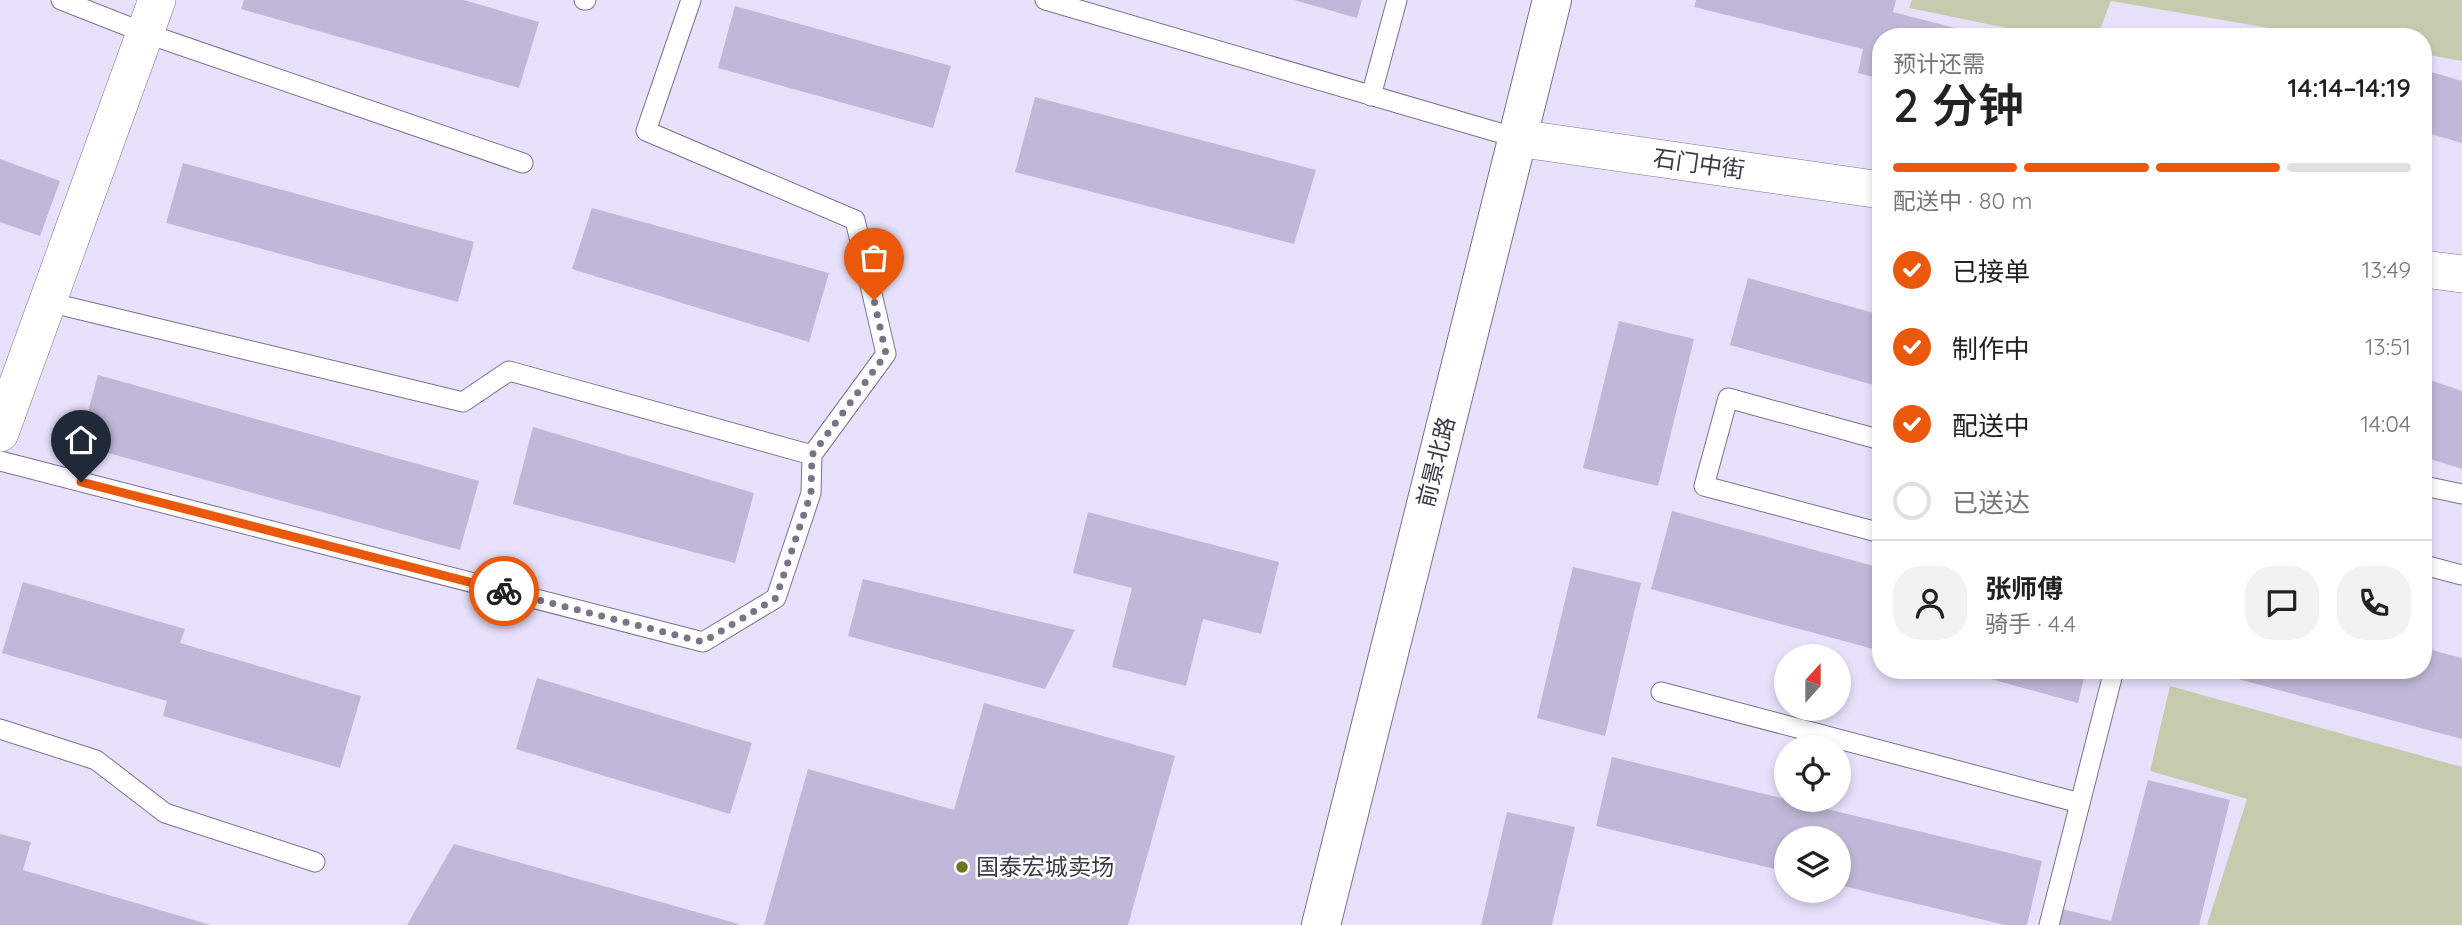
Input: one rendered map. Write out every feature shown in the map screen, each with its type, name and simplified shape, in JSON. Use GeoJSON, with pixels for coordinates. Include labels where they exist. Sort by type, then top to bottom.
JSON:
{"type":"FeatureCollection","features":[{"type":"Feature","properties":{"kind":"street","name":"前景北路"},"geometry":{"type":"LineString","coordinates":[[1321,925],[1552,0]]}},
{"type":"Feature","properties":{"kind":"street"},"geometry":{"type":"LineString","coordinates":[[0,433],[151,16]]}},
{"type":"Feature","properties":{"kind":"street","name":"石门中街"},"geometry":{"type":"LineString","coordinates":[[1517,138],[1872,189]]}},
{"type":"Feature","properties":{"kind":"street"},"geometry":{"type":"LineString","coordinates":[[2432,270],[2462,274]]}},
{"type":"Feature","properties":{"kind":"lane"},"geometry":{"type":"LineString","coordinates":[[61,0],[151,16],[523,163]]}},
{"type":"Feature","properties":{"kind":"lane"},"geometry":{"type":"LineString","coordinates":[[0,461],[703,642],[776,598],[811,493],[812,455],[886,354],[855,219],[646,131],[691,0]]}},
{"type":"Feature","properties":{"kind":"lane"},"geometry":{"type":"LineString","coordinates":[[1045,0],[1517,138]]}},
{"type":"Feature","properties":{"kind":"lane"},"geometry":{"type":"LineString","coordinates":[[1371,96],[1397,0]]}},
{"type":"Feature","properties":{"kind":"lane"},"geometry":{"type":"LineString","coordinates":[[48,302],[463,402],[509,371],[812,455]]}},
{"type":"Feature","properties":{"kind":"lane"},"geometry":{"type":"LineString","coordinates":[[1872,438],[1728,398],[1704,486],[1872,531]]}},
{"type":"Feature","properties":{"kind":"lane"},"geometry":{"type":"LineString","coordinates":[[2432,488],[2462,494]]}},
{"type":"Feature","properties":{"kind":"lane"},"geometry":{"type":"LineString","coordinates":[[2432,567],[2462,575]]}},
{"type":"Feature","properties":{"kind":"lane"},"geometry":{"type":"LineString","coordinates":[[2049,925],[2112,679]]}},
{"type":"Feature","properties":{"kind":"lane"},"geometry":{"type":"LineString","coordinates":[[1661,692],[2080,803]]}},
{"type":"Feature","properties":{"kind":"lane"},"geometry":{"type":"LineString","coordinates":[[0,729],[96,760],[164,813],[315,862]]}},
{"type":"Feature","properties":{"kind":"green space"},"geometry":{"type":"Polygon","coordinates":[[[1912,0],[2462,0],[2462,61],[2432,55],[2432,28],[2268,28],[2111,1],[2100,28],[2010,28],[1909,8],[1912,0]]]}},
{"type":"Feature","properties":{"kind":"green space"},"geometry":{"type":"Polygon","coordinates":[[[2170,686],[2462,767],[2462,925],[2207,925],[2247,799],[2150,771],[2170,686]]]}},
{"type":"Feature","properties":{"kind":"building"},"geometry":{"type":"Polygon","coordinates":[[[244,0],[464,0],[539,22],[519,88],[241,9],[244,0]]]}},
{"type":"Feature","properties":{"kind":"building"},"geometry":{"type":"Polygon","coordinates":[[[1294,0],[1362,0],[1357,18],[1294,0]]]}},
{"type":"Feature","properties":{"kind":"building"},"geometry":{"type":"Polygon","coordinates":[[[1696,0],[1896,0],[1893,12],[1955,28],[1872,28],[1872,77],[1858,73],[1863,49],[1694,7],[1696,0]]]}},
{"type":"Feature","properties":{"kind":"building"},"geometry":{"type":"Polygon","coordinates":[[[735,6],[951,66],[933,128],[718,68],[735,6]]]}},
{"type":"Feature","properties":{"kind":"building"},"geometry":{"type":"Polygon","coordinates":[[[2432,72],[2462,81],[2462,143],[2432,134],[2432,72]]]}},
{"type":"Feature","properties":{"kind":"building"},"geometry":{"type":"Polygon","coordinates":[[[1035,97],[1316,170],[1294,244],[1015,172],[1035,97]]]}},
{"type":"Feature","properties":{"kind":"building"},"geometry":{"type":"Polygon","coordinates":[[[0,159],[60,181],[40,236],[0,222],[0,159]]]}},
{"type":"Feature","properties":{"kind":"building"},"geometry":{"type":"Polygon","coordinates":[[[183,163],[474,242],[458,302],[166,223],[183,163]]]}},
{"type":"Feature","properties":{"kind":"building"},"geometry":{"type":"Polygon","coordinates":[[[592,208],[829,273],[809,342],[572,269],[592,208]]]}},
{"type":"Feature","properties":{"kind":"building"},"geometry":{"type":"Polygon","coordinates":[[[1748,278],[1872,312],[1872,384],[1730,345],[1748,278]]]}},
{"type":"Feature","properties":{"kind":"building"},"geometry":{"type":"Polygon","coordinates":[[[1619,321],[1694,339],[1658,486],[1583,468],[1619,321]]]}},
{"type":"Feature","properties":{"kind":"building"},"geometry":{"type":"Polygon","coordinates":[[[98,375],[479,481],[460,550],[79,445],[98,375]]]}},
{"type":"Feature","properties":{"kind":"building"},"geometry":{"type":"Polygon","coordinates":[[[2432,381],[2462,391],[2462,469],[2432,460],[2432,381]]]}},
{"type":"Feature","properties":{"kind":"building"},"geometry":{"type":"Polygon","coordinates":[[[533,427],[754,493],[735,563],[513,504],[533,427]]]}},
{"type":"Feature","properties":{"kind":"building"},"geometry":{"type":"Polygon","coordinates":[[[1672,511],[1872,566],[1872,649],[1651,589],[1672,511]]]}},
{"type":"Feature","properties":{"kind":"building"},"geometry":{"type":"Polygon","coordinates":[[[1088,512],[1279,562],[1261,634],[1203,619],[1186,686],[1112,667],[1132,588],[1073,573],[1088,512]]]}},
{"type":"Feature","properties":{"kind":"building"},"geometry":{"type":"Polygon","coordinates":[[[1573,567],[1641,583],[1605,736],[1537,718],[1573,567]]]}},
{"type":"Feature","properties":{"kind":"building"},"geometry":{"type":"Polygon","coordinates":[[[863,579],[1075,630],[1045,689],[848,636],[863,579]]]}},
{"type":"Feature","properties":{"kind":"building"},"geometry":{"type":"Polygon","coordinates":[[[23,582],[185,629],[180,643],[361,696],[340,768],[163,716],[167,701],[2,653],[23,582]]]}},
{"type":"Feature","properties":{"kind":"building"},"geometry":{"type":"Polygon","coordinates":[[[2432,650],[2462,658],[2462,739],[2238,679],[2432,679],[2432,650]]]}},
{"type":"Feature","properties":{"kind":"building"},"geometry":{"type":"Polygon","coordinates":[[[537,678],[752,743],[730,814],[516,749],[537,678]]]}},
{"type":"Feature","properties":{"kind":"building"},"geometry":{"type":"Polygon","coordinates":[[[1991,679],[2084,679],[2078,703],[1991,679]]]}},
{"type":"Feature","properties":{"kind":"building","name":"国泰宏城卖场"},"geometry":{"type":"Polygon","coordinates":[[[984,703],[1175,756],[1128,925],[764,925],[808,769],[954,810],[984,703]]]}},
{"type":"Feature","properties":{"kind":"building"},"geometry":{"type":"Polygon","coordinates":[[[1612,757],[1774,796],[1774,812],[1839,812],[2042,861],[2027,925],[2005,925],[1851,888],[1851,826],[1774,826],[1774,869],[1596,826],[1612,757]]]}},
{"type":"Feature","properties":{"kind":"building"},"geometry":{"type":"Polygon","coordinates":[[[2148,780],[2230,800],[2199,925],[2058,925],[2062,909],[2111,921],[2148,780]]]}},
{"type":"Feature","properties":{"kind":"building"},"geometry":{"type":"Polygon","coordinates":[[[1507,812],[1575,827],[1552,925],[1481,925],[1507,812]]]}},
{"type":"Feature","properties":{"kind":"building"},"geometry":{"type":"Polygon","coordinates":[[[0,834],[31,842],[23,870],[211,925],[0,925],[0,834]]]}},
{"type":"Feature","properties":{"kind":"building"},"geometry":{"type":"Polygon","coordinates":[[[454,844],[739,924],[739,925],[407,925],[454,844]]]}},
{"type":"Feature","properties":{"kind":"way so far"},"geometry":{"type":"LineString","coordinates":[[504,591],[703,642],[776,598],[811,493],[812,455],[886,354],[874,300]]}},
{"type":"Feature","properties":{"kind":"place","name":"国泰宏城卖场"},"geometry":{"type":"Point","coordinates":[962,867]}},
{"type":"Feature","properties":{"kind":"route"},"geometry":{"type":"LineString","coordinates":[[81,482],[504,591]]}}]}
